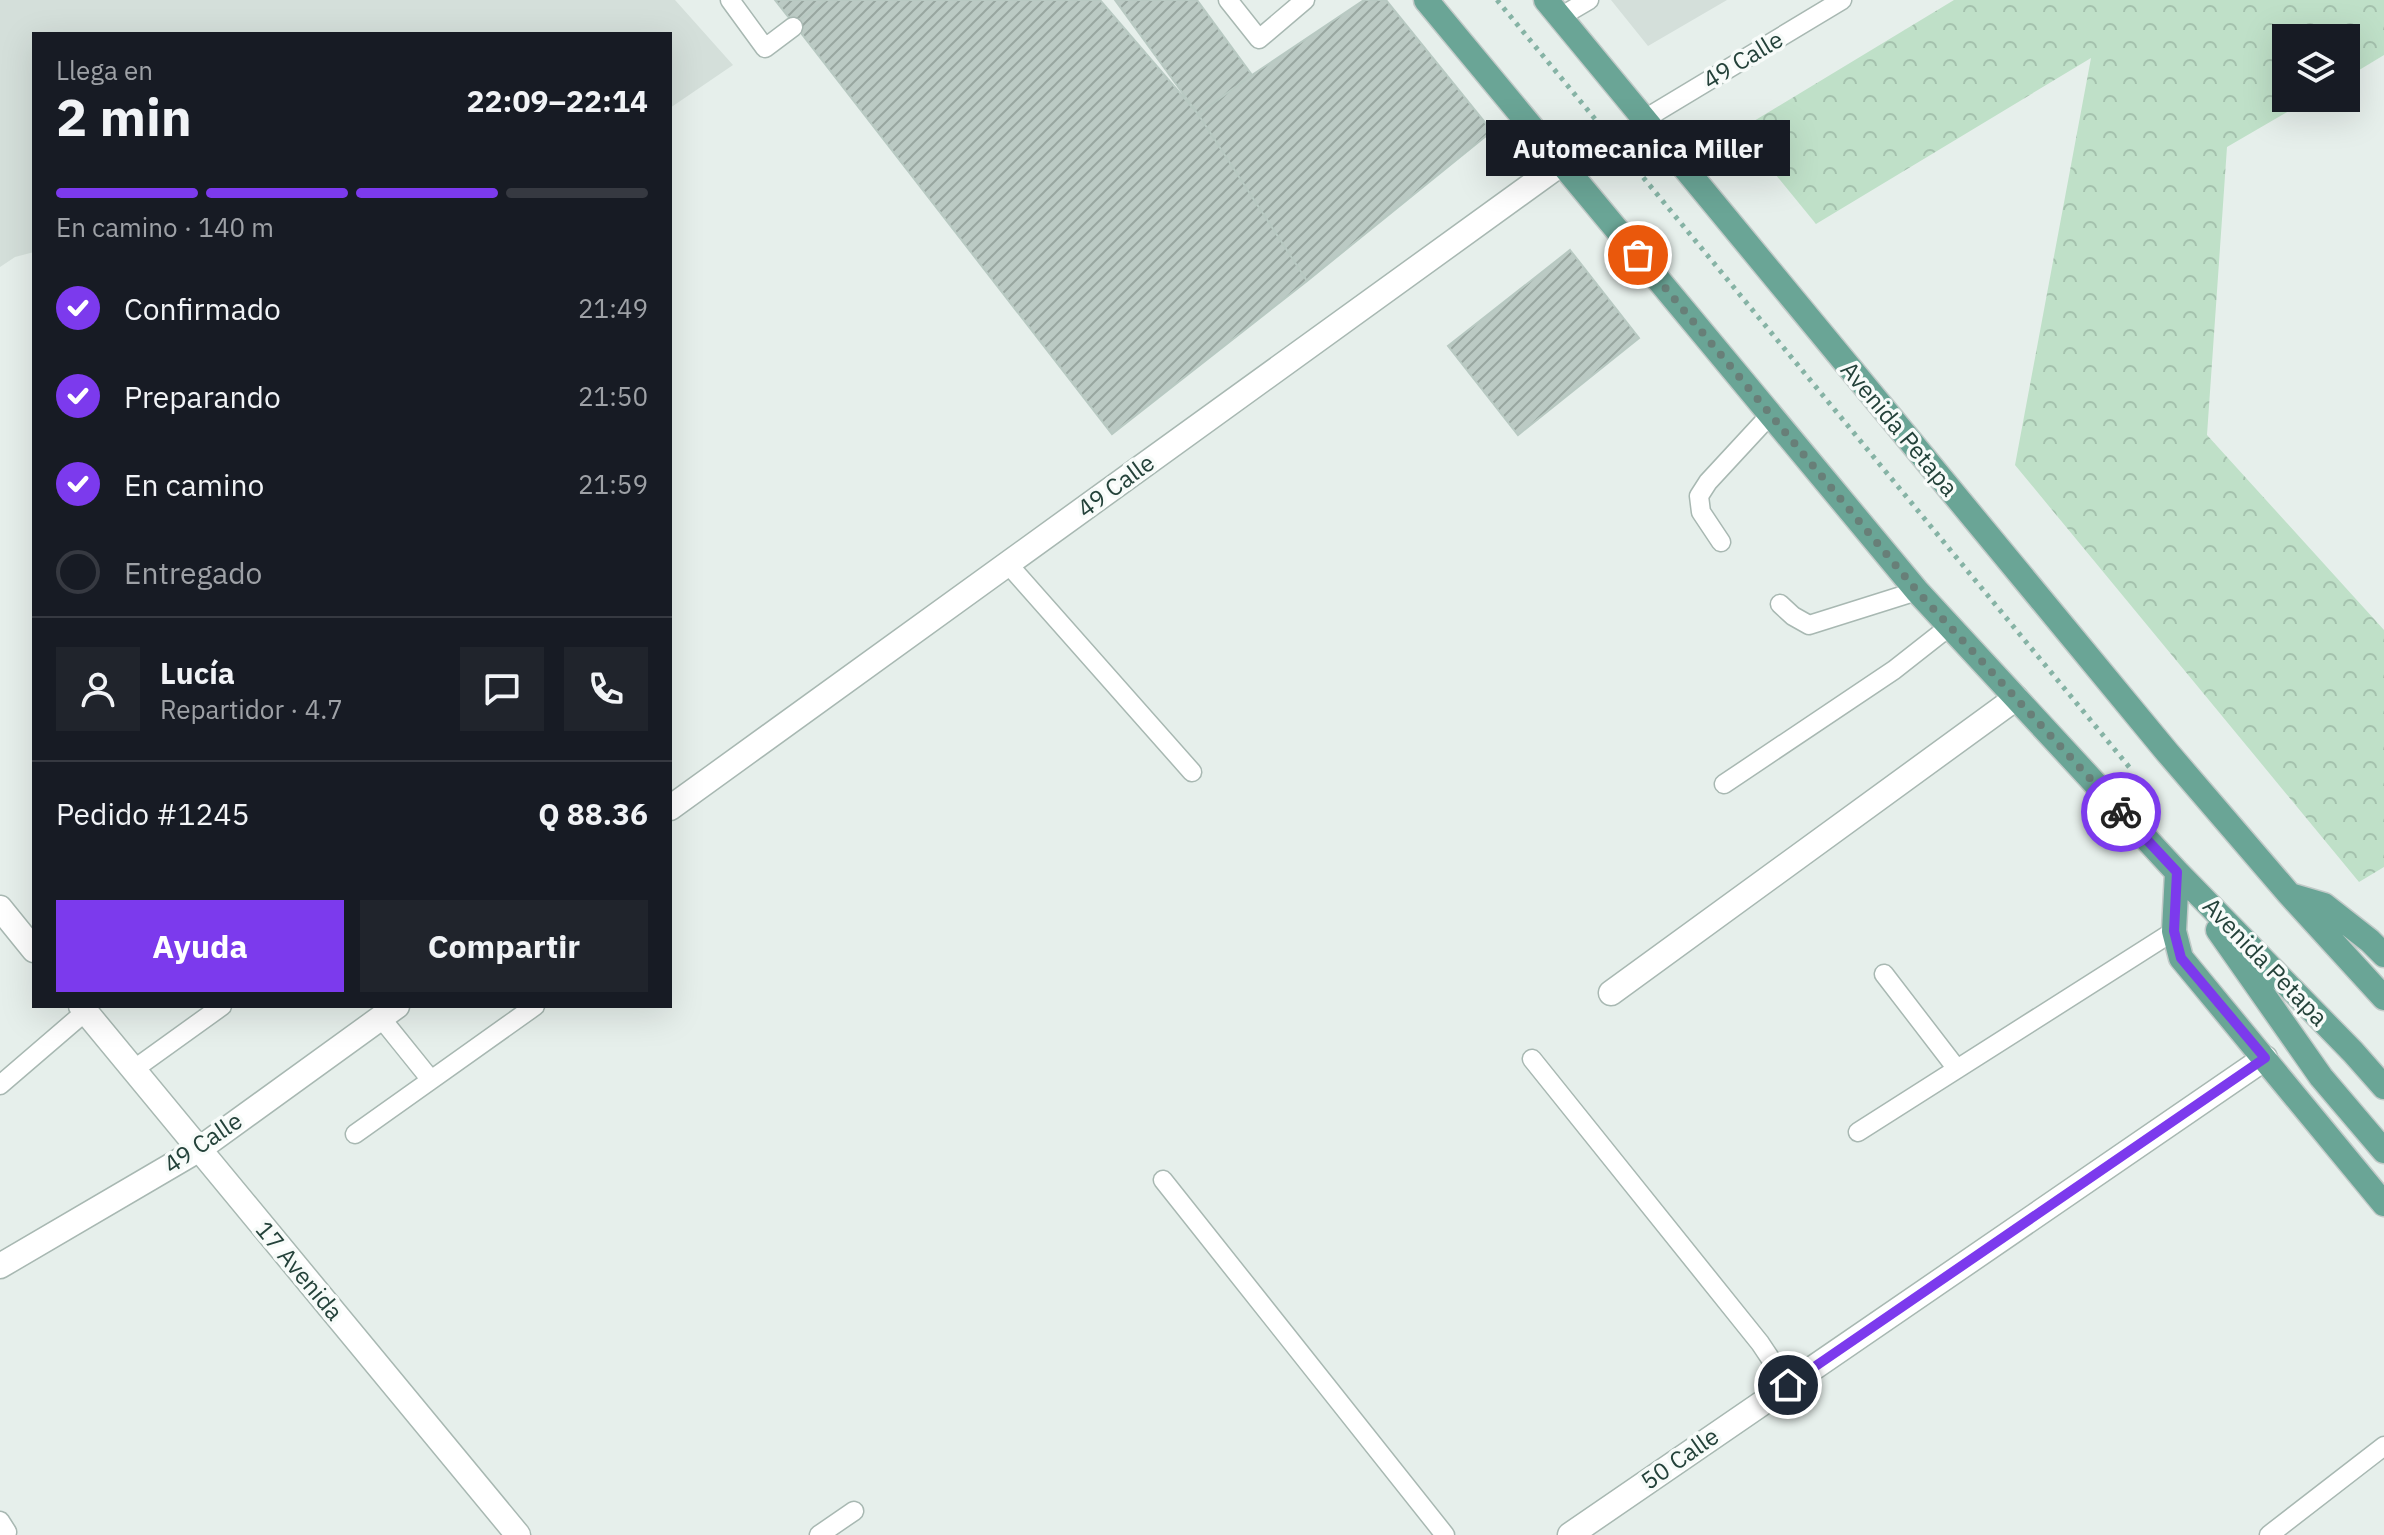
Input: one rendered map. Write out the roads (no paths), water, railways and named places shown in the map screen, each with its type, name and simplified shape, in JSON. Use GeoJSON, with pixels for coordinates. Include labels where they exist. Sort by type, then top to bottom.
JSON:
{"type":"FeatureCollection","features":[{"type":"Feature","properties":{"kind":"main road","name":"Avenida Petapa"},"geometry":{"type":"LineString","coordinates":[[1426,0],[1917,591],[2177,872],[2384,1087]]}},
{"type":"Feature","properties":{"kind":"main road","name":"Avenida Petapa"},"geometry":{"type":"LineString","coordinates":[[1553,8],[2167,752],[2289,894],[2384,998]]}},
{"type":"Feature","properties":{"kind":"main road"},"geometry":{"type":"LineString","coordinates":[[2177,872],[2174,931],[2181,958],[2384,1204]]}},
{"type":"Feature","properties":{"kind":"main road"},"geometry":{"type":"LineString","coordinates":[[2177,872],[2321,1077],[2384,1151]]}},
{"type":"Feature","properties":{"kind":"main road"},"geometry":{"type":"LineString","coordinates":[[2289,894],[2324,905],[2381,944]]}},
{"type":"Feature","properties":{"kind":"street","name":"49 Calle"},"geometry":{"type":"LineString","coordinates":[[672,807],[1562,163]]}},
{"type":"Feature","properties":{"kind":"street"},"geometry":{"type":"LineString","coordinates":[[1611,993],[2016,698]]}},
{"type":"Feature","properties":{"kind":"street"},"geometry":{"type":"LineString","coordinates":[[0,908],[32,948]]}},
{"type":"Feature","properties":{"kind":"street","name":"17 Avenida"},"geometry":{"type":"LineString","coordinates":[[83,1009],[518,1535]]}},
{"type":"Feature","properties":{"kind":"street","name":"49 Calle"},"geometry":{"type":"LineString","coordinates":[[0,1266],[198,1150],[389,1012]]}},
{"type":"Feature","properties":{"kind":"street","name":"50 Calle"},"geometry":{"type":"LineString","coordinates":[[1570,1535],[2265,1058]]}},
{"type":"Feature","properties":{"kind":"lane"},"geometry":{"type":"LineString","coordinates":[[730,0],[765,48],[793,27]]}},
{"type":"Feature","properties":{"kind":"lane"},"geometry":{"type":"LineString","coordinates":[[1228,0],[1259,39],[1305,0]]}},
{"type":"Feature","properties":{"kind":"lane"},"geometry":{"type":"LineString","coordinates":[[1553,8],[1589,0]]}},
{"type":"Feature","properties":{"kind":"lane","name":"49 Calle"},"geometry":{"type":"LineString","coordinates":[[1643,120],[1842,0]]}},
{"type":"Feature","properties":{"kind":"lane"},"geometry":{"type":"LineString","coordinates":[[1721,542],[1701,512],[1699,496],[1708,482],[1770,415]]}},
{"type":"Feature","properties":{"kind":"lane"},"geometry":{"type":"LineString","coordinates":[[1008,564],[1192,772]]}},
{"type":"Feature","properties":{"kind":"lane"},"geometry":{"type":"LineString","coordinates":[[1780,604],[1809,625],[1917,591]]}},
{"type":"Feature","properties":{"kind":"lane"},"geometry":{"type":"LineString","coordinates":[[1724,784],[1894,670],[1950,626]]}},
{"type":"Feature","properties":{"kind":"lane"},"geometry":{"type":"LineString","coordinates":[[1858,1132],[2174,931]]}},
{"type":"Feature","properties":{"kind":"lane"},"geometry":{"type":"LineString","coordinates":[[1884,974],[1957,1069]]}},
{"type":"Feature","properties":{"kind":"lane"},"geometry":{"type":"LineString","coordinates":[[133,1070],[219,1008]]}},
{"type":"Feature","properties":{"kind":"lane"},"geometry":{"type":"LineString","coordinates":[[355,1134],[532,1008]]}},
{"type":"Feature","properties":{"kind":"lane"},"geometry":{"type":"LineString","coordinates":[[0,1085],[83,1009]]}},
{"type":"Feature","properties":{"kind":"lane"},"geometry":{"type":"LineString","coordinates":[[389,1012],[431,1080]]}},
{"type":"Feature","properties":{"kind":"lane"},"geometry":{"type":"LineString","coordinates":[[1532,1059],[1760,1343],[1788,1385]]}},
{"type":"Feature","properties":{"kind":"lane"},"geometry":{"type":"LineString","coordinates":[[1163,1180],[1445,1535]]}},
{"type":"Feature","properties":{"kind":"lane"},"geometry":{"type":"LineString","coordinates":[[2269,1535],[2384,1446]]}},
{"type":"Feature","properties":{"kind":"lane"},"geometry":{"type":"LineString","coordinates":[[819,1535],[854,1511]]}},
{"type":"Feature","properties":{"kind":"place","name":"Automecanica Miller"},"geometry":{"type":"Point","coordinates":[1638,255]}}]}
